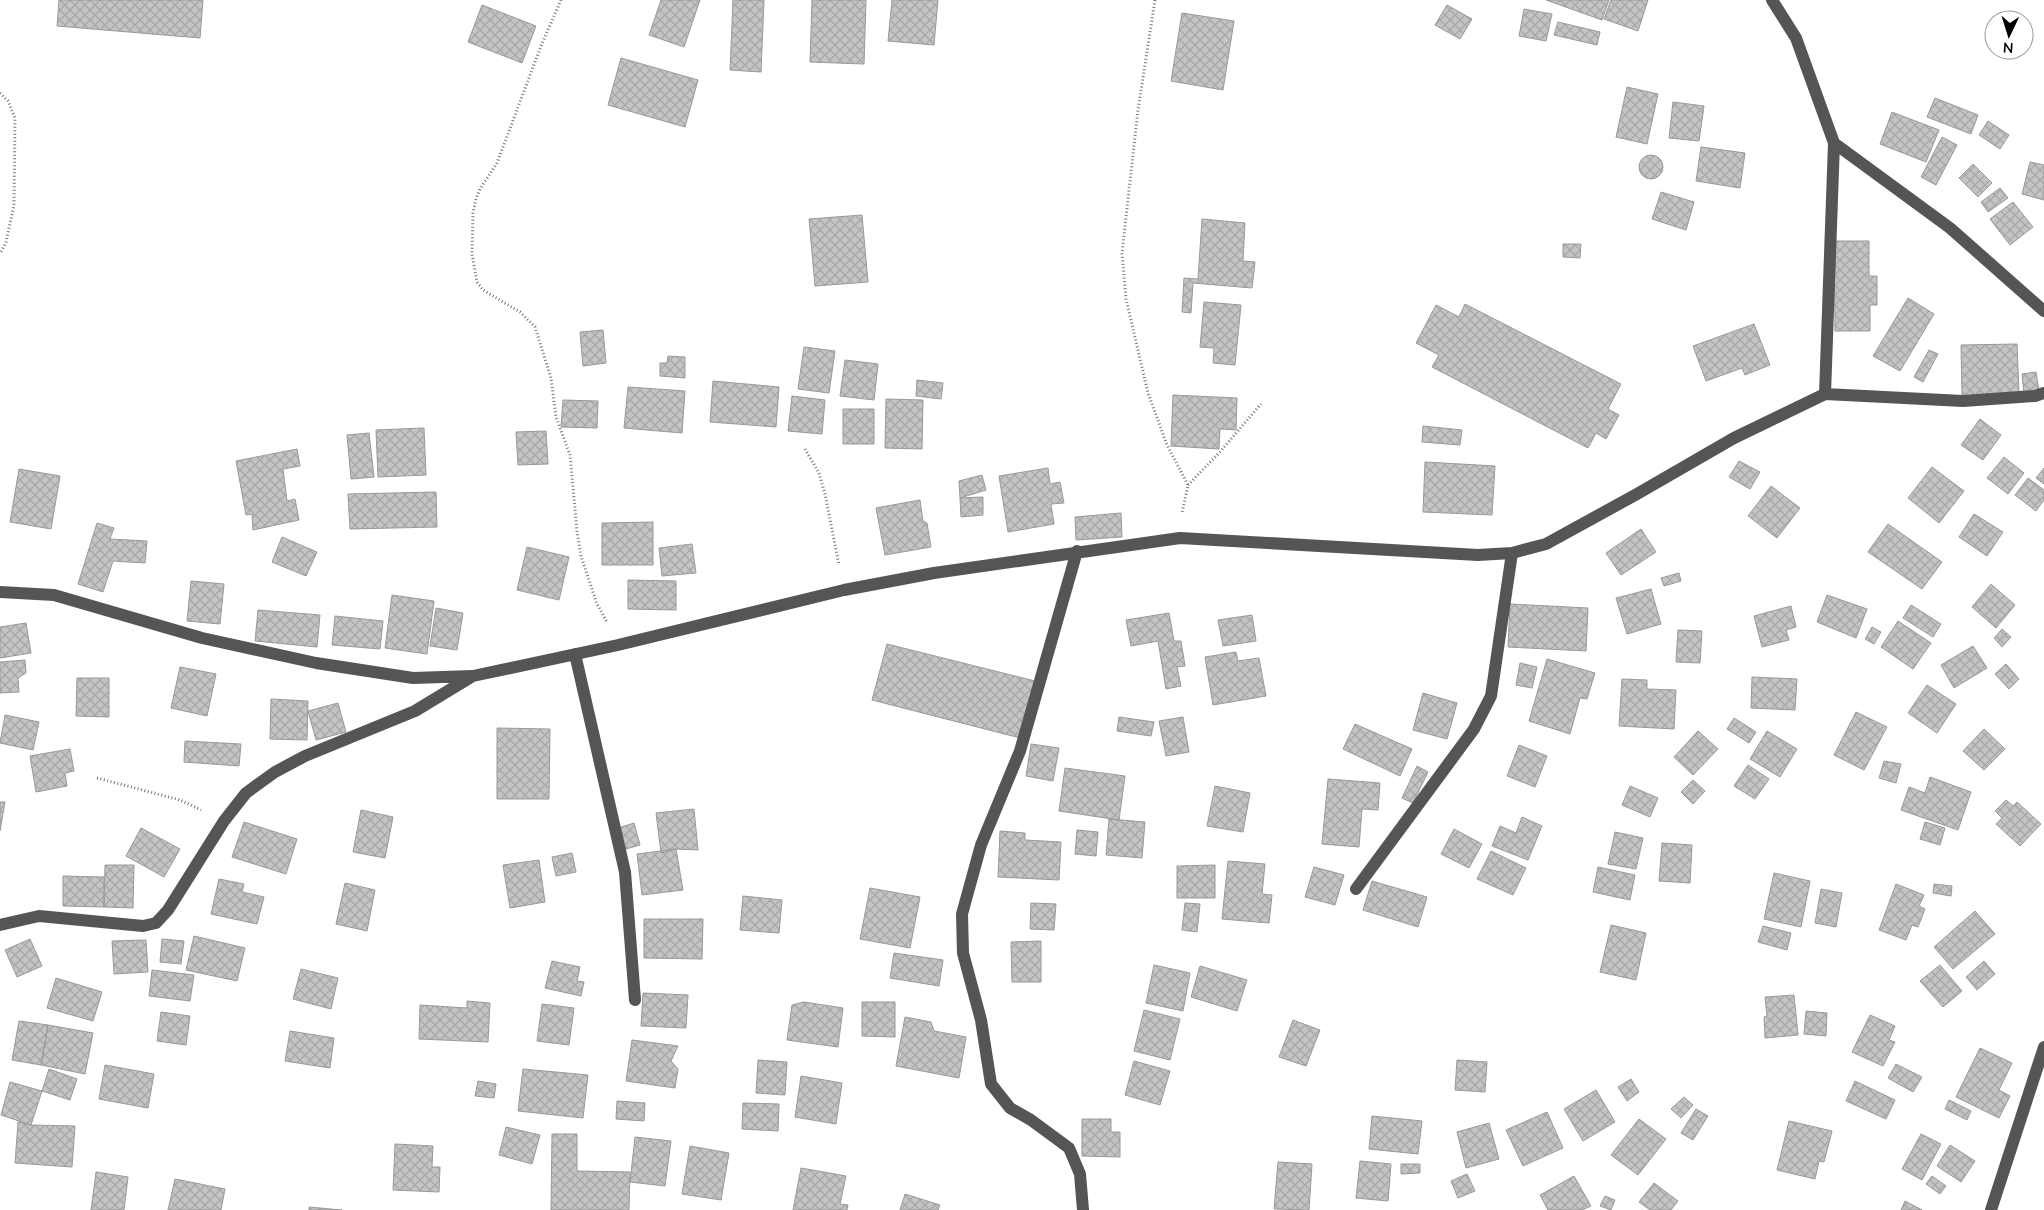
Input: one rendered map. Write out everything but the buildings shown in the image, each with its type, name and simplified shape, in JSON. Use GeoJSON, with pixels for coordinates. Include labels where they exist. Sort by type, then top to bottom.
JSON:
{"type":"FeatureCollection","features":[{"type":"Feature","properties":{"kind":"street"},"geometry":{"type":"LineString","coordinates":[[1772,0],[1796,38],[1834,143],[1825,394]]}},
{"type":"Feature","properties":{"kind":"street"},"geometry":{"type":"LineString","coordinates":[[1834,143],[1950,228],[2044,311]]}},
{"type":"Feature","properties":{"kind":"street"},"geometry":{"type":"LineString","coordinates":[[0,592],[54,595],[202,638],[316,663],[413,678],[473,676],[618,645],[844,590],[934,573],[1180,538],[1478,555],[1512,553],[1546,544],[1734,438],[1825,394],[1963,401],[2035,396],[2044,393]]}},
{"type":"Feature","properties":{"kind":"street"},"geometry":{"type":"LineString","coordinates":[[1077,552],[1020,751],[981,844],[962,914],[963,952],[981,1020],[991,1084],[1010,1108],[1031,1120],[1069,1148],[1080,1174],[1083,1210]]}},
{"type":"Feature","properties":{"kind":"street"},"geometry":{"type":"LineString","coordinates":[[1356,889],[1474,729],[1491,696],[1512,553]]}},
{"type":"Feature","properties":{"kind":"street"},"geometry":{"type":"LineString","coordinates":[[575,654],[624,872],[634,1000]]}},
{"type":"Feature","properties":{"kind":"street"},"geometry":{"type":"LineString","coordinates":[[0,925],[39,916],[142,926],[156,923],[168,910],[224,821],[246,793],[274,772],[305,756],[415,711],[473,676]]}},
{"type":"Feature","properties":{"kind":"street"},"geometry":{"type":"LineString","coordinates":[[1991,1210],[2044,1047]]}},
{"type":"Feature","properties":{"kind":"path"},"geometry":{"type":"LineString","coordinates":[[561,0],[541,46],[497,163],[480,189],[476,199],[473,213],[472,254],[476,282],[483,290],[520,312],[535,328],[551,378],[556,417],[570,455],[581,556],[597,604],[618,645]]}},
{"type":"Feature","properties":{"kind":"path"},"geometry":{"type":"LineString","coordinates":[[1155,0],[1138,110],[1122,253],[1126,299],[1148,393],[1167,445],[1188,485]]}},
{"type":"Feature","properties":{"kind":"path"},"geometry":{"type":"LineString","coordinates":[[0,93],[8,101],[15,118],[14,205],[6,242],[0,254]]}},
{"type":"Feature","properties":{"kind":"path"},"geometry":{"type":"LineString","coordinates":[[1180,538],[1183,505],[1188,485],[1220,453],[1262,404]]}},
{"type":"Feature","properties":{"kind":"path"},"geometry":{"type":"LineString","coordinates":[[805,449],[819,473],[825,494],[844,590]]}},
{"type":"Feature","properties":{"kind":"path"},"geometry":{"type":"LineString","coordinates":[[97,778],[180,800],[224,821]]}}]}
